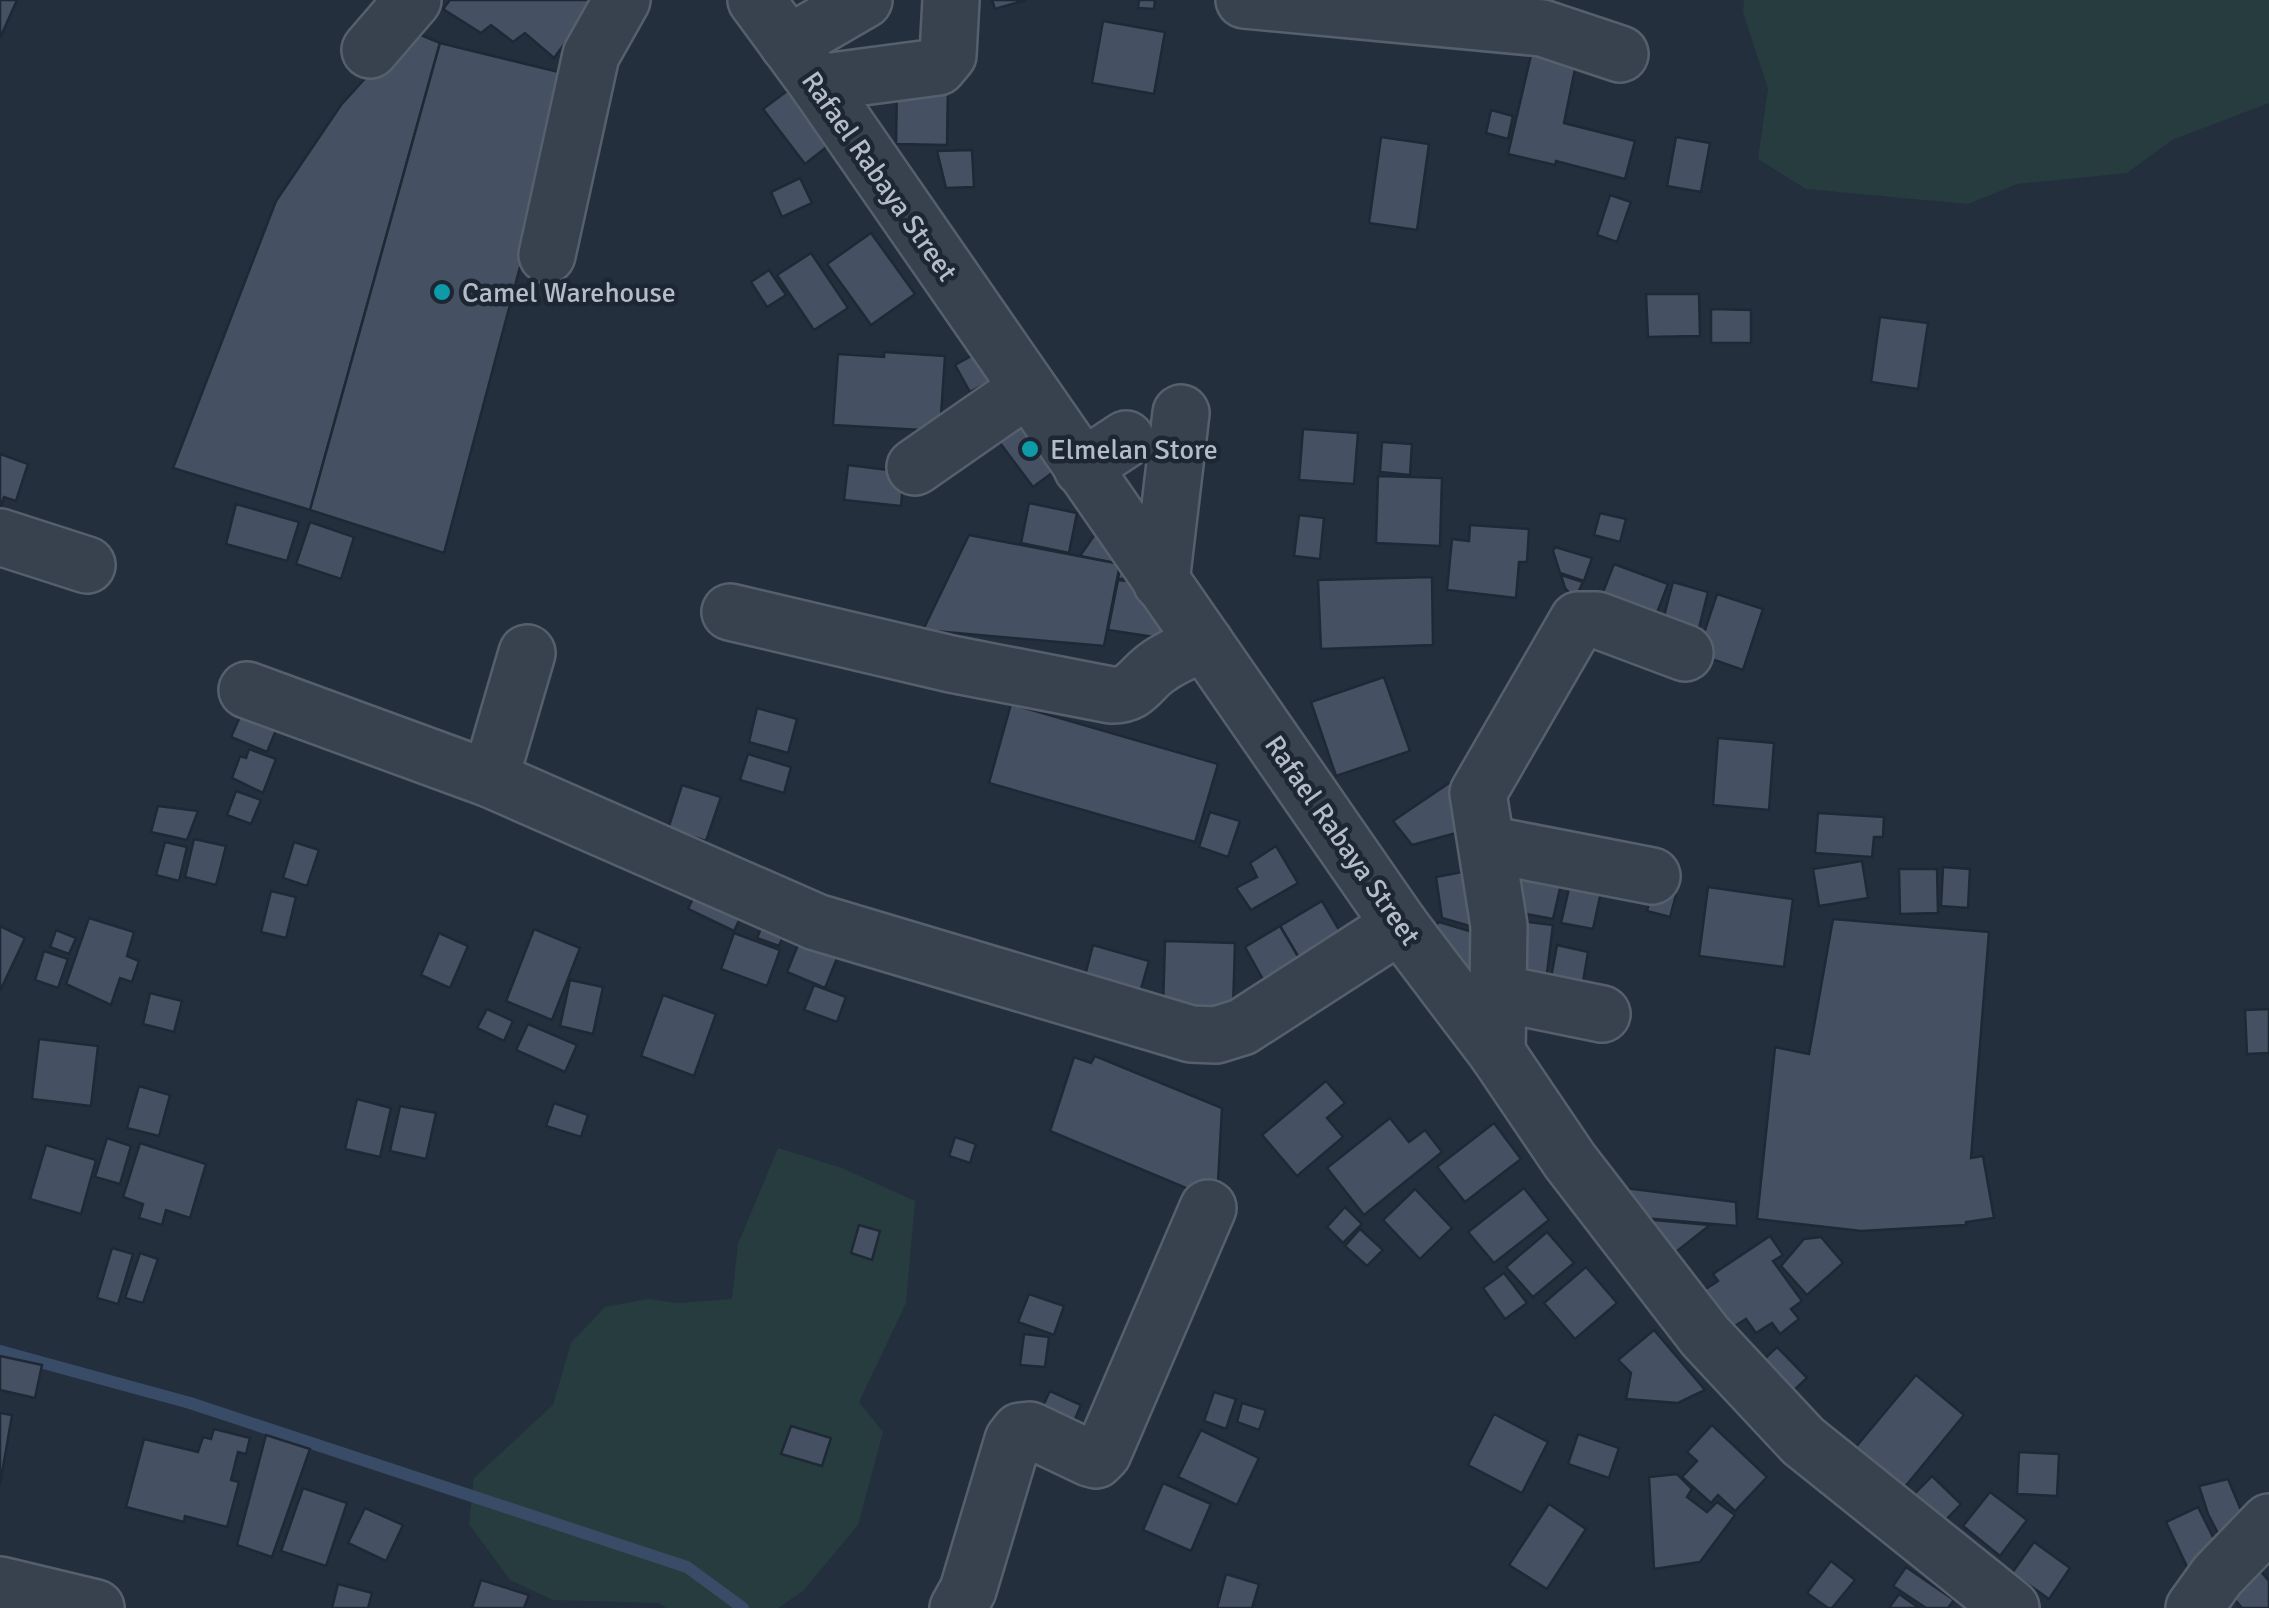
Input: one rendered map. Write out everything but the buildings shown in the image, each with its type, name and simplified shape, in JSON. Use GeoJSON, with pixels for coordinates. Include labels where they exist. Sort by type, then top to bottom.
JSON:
{"type":"FeatureCollection","features":[{"type":"Feature","properties":{"kind":"street"},"geometry":{"type":"LineString","coordinates":[[370,50],[413,0]]}},
{"type":"Feature","properties":{"kind":"street"},"geometry":{"type":"LineString","coordinates":[[547,255],[591,55],[622,0]]}},
{"type":"Feature","properties":{"kind":"street","name":"Rafael Rabaya Street"},"geometry":{"type":"LineString","coordinates":[[756,0],[1027,389],[1104,453],[1162,582],[1570,1161],[1705,1336],[1803,1441],[2011,1608]]}},
{"type":"Feature","properties":{"kind":"street"},"geometry":{"type":"LineString","coordinates":[[802,64],[864,0]]}},
{"type":"Feature","properties":{"kind":"street"},"geometry":{"type":"LineString","coordinates":[[802,64],[938,67],[948,56],[951,0]]}},
{"type":"Feature","properties":{"kind":"street"},"geometry":{"type":"LineString","coordinates":[[1244,0],[1542,28],[1620,54]]}},
{"type":"Feature","properties":{"kind":"street"},"geometry":{"type":"LineString","coordinates":[[915,466],[1027,389]]}},
{"type":"Feature","properties":{"kind":"street"},"geometry":{"type":"LineString","coordinates":[[1162,582],[1181,413]]}},
{"type":"Feature","properties":{"kind":"street"},"geometry":{"type":"LineString","coordinates":[[0,537],[87,566]]}},
{"type":"Feature","properties":{"kind":"street"},"geometry":{"type":"LineString","coordinates":[[730,612],[951,664],[1123,696],[1136,690],[1157,667],[1205,643]]}},
{"type":"Feature","properties":{"kind":"street"},"geometry":{"type":"LineString","coordinates":[[1497,1053],[1499,926],[1478,793],[1575,623],[1584,618],[1597,620],[1685,653]]}},
{"type":"Feature","properties":{"kind":"street"},"geometry":{"type":"LineString","coordinates":[[490,779],[527,653]]}},
{"type":"Feature","properties":{"kind":"street"},"geometry":{"type":"LineString","coordinates":[[247,690],[490,779],[816,922],[1191,1034],[1216,1035],[1242,1027],[1400,924]]}},
{"type":"Feature","properties":{"kind":"street"},"geometry":{"type":"LineString","coordinates":[[1487,844],[1652,876]]}},
{"type":"Feature","properties":{"kind":"street"},"geometry":{"type":"LineString","coordinates":[[1498,993],[1602,1014]]}},
{"type":"Feature","properties":{"kind":"street"},"geometry":{"type":"LineString","coordinates":[[958,1608],[980,1554],[1013,1440],[1020,1431],[1030,1430],[1088,1458],[1096,1460],[1103,1454],[1208,1208]]}},
{"type":"Feature","properties":{"kind":"street"},"geometry":{"type":"LineString","coordinates":[[2194,1608],[2217,1576],[2269,1522]]}},
{"type":"Feature","properties":{"kind":"street"},"geometry":{"type":"LineString","coordinates":[[0,1585],[96,1608]]}},
{"type":"Feature","properties":{"kind":"green space"},"geometry":{"type":"Polygon","coordinates":[[[1744,0],[2269,0],[2269,103],[2172,140],[2127,173],[2017,184],[1968,204],[1806,189],[1758,159],[1768,89],[1743,12],[1744,0]]]}},
{"type":"Feature","properties":{"kind":"green space"},"geometry":{"type":"Polygon","coordinates":[[[778,1148],[842,1168],[915,1201],[906,1303],[859,1402],[883,1432],[858,1525],[803,1591],[778,1608],[666,1608],[659,1603],[553,1600],[510,1580],[469,1524],[474,1478],[553,1405],[571,1343],[605,1307],[648,1299],[677,1303],[732,1299],[738,1244],[778,1148]]]}},
{"type":"Feature","properties":{"kind":"waterway"},"geometry":{"type":"LineString","coordinates":[[0,1351],[190,1403],[687,1567],[743,1608]]}},
{"type":"Feature","properties":{"kind":"place","name":"Camel Warehouse"},"geometry":{"type":"Point","coordinates":[442,292]}},
{"type":"Feature","properties":{"kind":"place","name":"Elmelan Store"},"geometry":{"type":"Point","coordinates":[1030,449]}}]}
